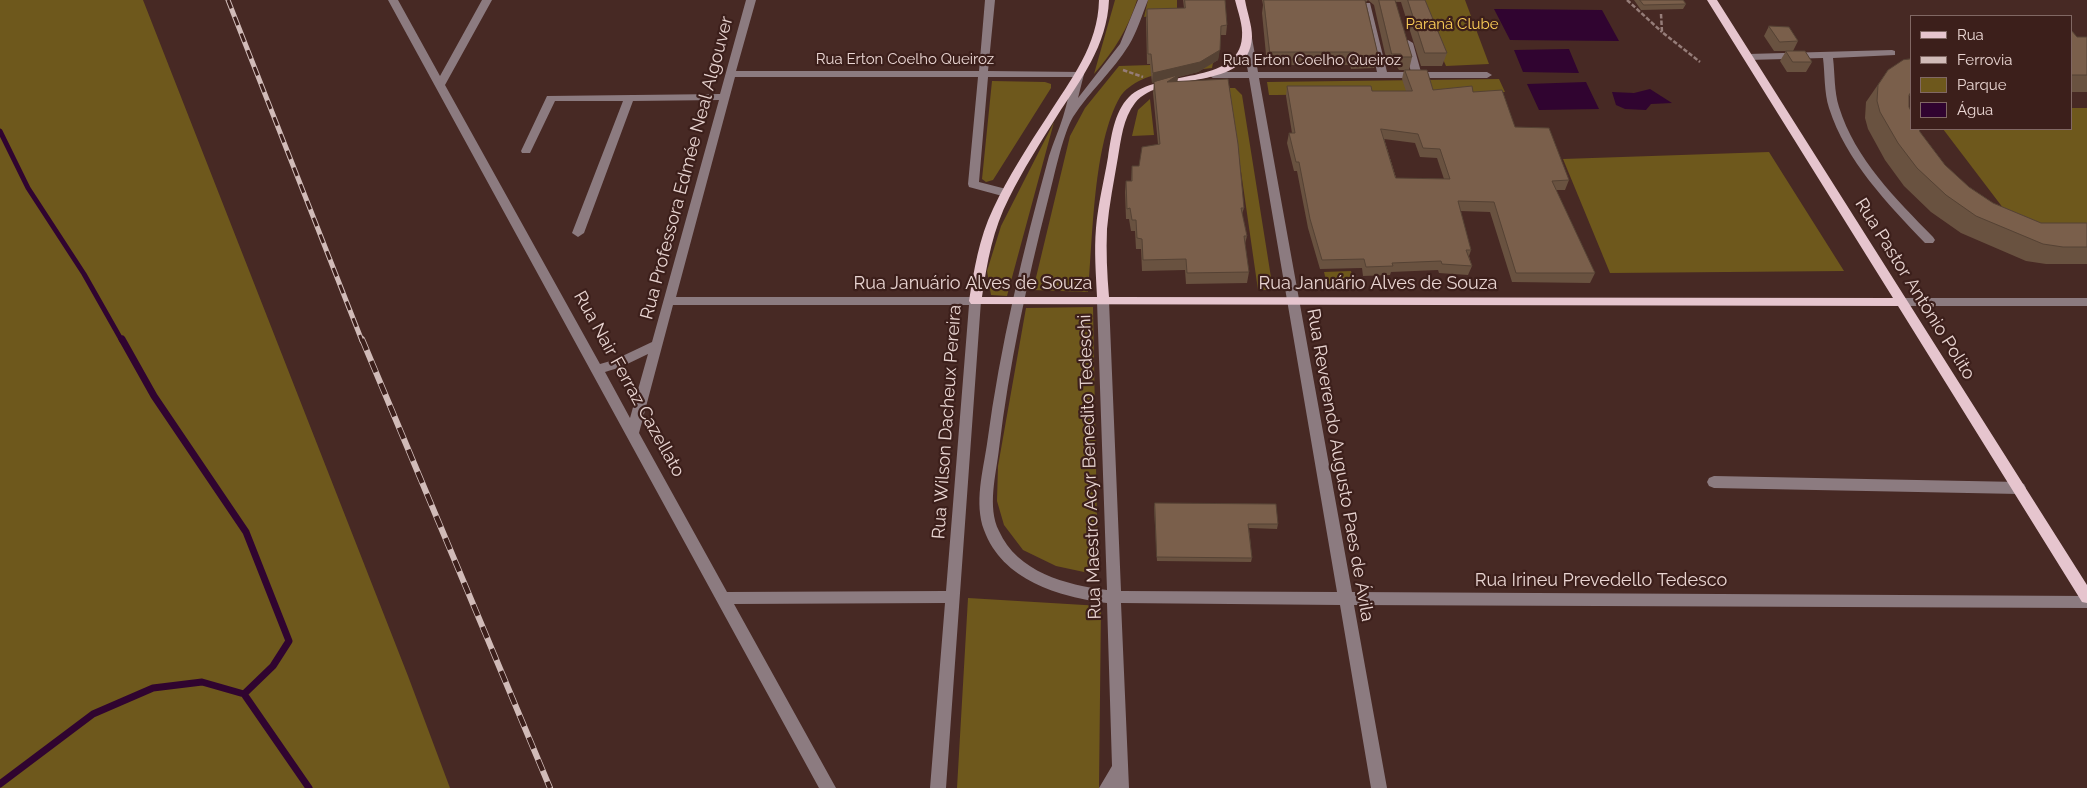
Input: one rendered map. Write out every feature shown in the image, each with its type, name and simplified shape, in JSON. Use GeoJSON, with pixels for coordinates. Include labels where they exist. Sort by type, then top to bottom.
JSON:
{"type":"FeatureCollection","features":[{"type":"Feature","properties":{"kind":"main road","name":"Rua Wilson Dacheux Pereira"},"geometry":{"type":"LineString","coordinates":[[975,301],[987,236],[1006,193],[1097,44],[1106,0]]}},
{"type":"Feature","properties":{"kind":"main road","name":"Rua Reverendo Augusto Paes de Ávila"},"geometry":{"type":"LineString","coordinates":[[1240,0],[1247,38]]}},
{"type":"Feature","properties":{"kind":"main road","name":"Rua Pastor Antônio Polito"},"geometry":{"type":"LineString","coordinates":[[1712,0],[2087,597]]}},
{"type":"Feature","properties":{"kind":"main road"},"geometry":{"type":"LineString","coordinates":[[1213,74],[1236,61],[1245,48],[1247,38]]}},
{"type":"Feature","properties":{"kind":"main road","name":"Rua Erton Coelho Queiroz"},"geometry":{"type":"LineString","coordinates":[[1140,92],[1162,83],[1213,74]]}},
{"type":"Feature","properties":{"kind":"main road","name":"Rua Maestro Acyr Benedito Tedeschi"},"geometry":{"type":"LineString","coordinates":[[1102,301],[1101,238],[1104,205],[1116,143],[1123,118],[1127,107],[1140,92]]}},
{"type":"Feature","properties":{"kind":"main road","name":"Rua Januário Alves de Souza"},"geometry":{"type":"LineString","coordinates":[[975,301],[1902,302]]}},
{"type":"Feature","properties":{"kind":"street","name":"Rua Nair Ferraz Cazellato"},"geometry":{"type":"LineString","coordinates":[[393,0],[724,598],[830,785]]}},
{"type":"Feature","properties":{"kind":"street"},"geometry":{"type":"LineString","coordinates":[[440,85],[487,0]]}},
{"type":"Feature","properties":{"kind":"street","name":"Rua Professora Edmée Neal Algouver"},"geometry":{"type":"LineString","coordinates":[[633,432],[751,0]]}},
{"type":"Feature","properties":{"kind":"street"},"geometry":{"type":"LineString","coordinates":[[990,0],[973,184],[1006,193]]}},
{"type":"Feature","properties":{"kind":"street"},"geometry":{"type":"LineString","coordinates":[[1068,118],[1109,66],[1129,36],[1144,0]]}},
{"type":"Feature","properties":{"kind":"street"},"geometry":{"type":"LineString","coordinates":[[1367,5],[1383,75]]}},
{"type":"Feature","properties":{"kind":"street"},"geometry":{"type":"LineString","coordinates":[[1404,31],[1417,75]]}},
{"type":"Feature","properties":{"kind":"street","name":"Rua Reverendo Augusto Paes de Ávila"},"geometry":{"type":"LineString","coordinates":[[1247,38],[1380,788]]}},
{"type":"Feature","properties":{"kind":"street"},"geometry":{"type":"LineString","coordinates":[[1748,57],[1892,53]]}},
{"type":"Feature","properties":{"kind":"street"},"geometry":{"type":"LineString","coordinates":[[1828,55],[1833,106],[1856,156],[1885,195],[1929,240]]}},
{"type":"Feature","properties":{"kind":"street","name":"Rua Erton Coelho Queiroz"},"geometry":{"type":"LineString","coordinates":[[731,74],[1079,74]]}},
{"type":"Feature","properties":{"kind":"street","name":"Rua Irineu Prevedello Tedesco"},"geometry":{"type":"LineString","coordinates":[[1079,74],[1068,118],[1050,172],[1019,301],[994,437],[988,502],[990,530],[1005,555],[1030,574],[1062,588],[1088,595],[1114,597],[2087,602]]}},
{"type":"Feature","properties":{"kind":"street","name":"Rua Erton Coelho Queiroz"},"geometry":{"type":"LineString","coordinates":[[1213,74],[1487,75]]}},
{"type":"Feature","properties":{"kind":"street"},"geometry":{"type":"LineString","coordinates":[[578,233],[629,97]]}},
{"type":"Feature","properties":{"kind":"street"},"geometry":{"type":"LineString","coordinates":[[526,151],[551,98],[724,97]]}},
{"type":"Feature","properties":{"kind":"street","name":"Rua Januário Alves de Souza"},"geometry":{"type":"LineString","coordinates":[[669,301],[975,301]]}},
{"type":"Feature","properties":{"kind":"street","name":"Rua Wilson Dacheux Pereira"},"geometry":{"type":"LineString","coordinates":[[938,788],[975,301]]}},
{"type":"Feature","properties":{"kind":"street","name":"Rua Maestro Acyr Benedito Tedeschi"},"geometry":{"type":"LineString","coordinates":[[1102,301],[1121,788]]}},
{"type":"Feature","properties":{"kind":"street","name":"Rua Januário Alves de Souza"},"geometry":{"type":"LineString","coordinates":[[1902,302],[2087,302]]}},
{"type":"Feature","properties":{"kind":"street","name":"Rua Professora Edmée Neal Algouver"},"geometry":{"type":"LineString","coordinates":[[598,369],[617,364],[656,345]]}},
{"type":"Feature","properties":{"kind":"street"},"geometry":{"type":"LineString","coordinates":[[1714,482],[2018,488]]}},
{"type":"Feature","properties":{"kind":"street"},"geometry":{"type":"LineString","coordinates":[[724,598],[952,597]]}},
{"type":"Feature","properties":{"kind":"street"},"geometry":{"type":"LineString","coordinates":[[1107,788],[1120,768]]}},
{"type":"Feature","properties":{"kind":"path"},"geometry":{"type":"LineString","coordinates":[[1627,0],[1662,32],[1700,62]]}},
{"type":"Feature","properties":{"kind":"path"},"geometry":{"type":"LineString","coordinates":[[1662,14],[1662,32]]}},
{"type":"Feature","properties":{"kind":"path"},"geometry":{"type":"LineString","coordinates":[[1109,66],[1162,83]]}},
{"type":"Feature","properties":{"kind":"green space"},"geometry":{"type":"Polygon","coordinates":[[[0,0],[143,0],[408,676],[450,788],[0,788],[0,0]]]}},
{"type":"Feature","properties":{"kind":"green space"},"geometry":{"type":"Polygon","coordinates":[[[1115,0],[1137,0],[1120,39],[1094,74],[1115,0]]]}},
{"type":"Feature","properties":{"kind":"green space"},"geometry":{"type":"Polygon","coordinates":[[[1148,0],[1177,0],[1177,12],[1144,17],[1148,0]]]}},
{"type":"Feature","properties":{"kind":"green space","name":"Paraná Clube"},"geometry":{"type":"Polygon","coordinates":[[[1417,0],[1465,0],[1489,64],[1446,66],[1417,0]]]}},
{"type":"Feature","properties":{"kind":"green space"},"geometry":{"type":"Polygon","coordinates":[[[1213,63],[1212,68],[1157,74],[1132,85],[1122,94],[1111,117],[1099,165],[1088,292],[1033,290],[1070,136],[1085,108],[1119,66],[1213,63]]]}},
{"type":"Feature","properties":{"kind":"green space"},"geometry":{"type":"Polygon","coordinates":[[[1499,79],[1505,92],[1269,95],[1267,82],[1499,79]]]}},
{"type":"Feature","properties":{"kind":"green space"},"geometry":{"type":"Polygon","coordinates":[[[992,81],[1045,82],[1051,84],[1051,88],[993,180],[986,182],[982,179],[992,81]]]}},
{"type":"Feature","properties":{"kind":"green space"},"geometry":{"type":"Polygon","coordinates":[[[1229,88],[1235,88],[1242,95],[1273,290],[1258,290],[1229,88]]]}},
{"type":"Feature","properties":{"kind":"green space"},"geometry":{"type":"Polygon","coordinates":[[[1150,99],[1154,135],[1132,136],[1138,110],[1150,99]]]}},
{"type":"Feature","properties":{"kind":"green space"},"geometry":{"type":"Polygon","coordinates":[[[2072,108],[2087,108],[2087,224],[2016,225],[1944,130],[2072,130],[2072,108]]]}},
{"type":"Feature","properties":{"kind":"green space"},"geometry":{"type":"Polygon","coordinates":[[[1054,122],[1007,296],[991,295],[987,271],[1001,226],[1054,122]]]}},
{"type":"Feature","properties":{"kind":"green space"},"geometry":{"type":"Polygon","coordinates":[[[1769,152],[1844,271],[1610,273],[1563,159],[1769,152]]]}},
{"type":"Feature","properties":{"kind":"green space"},"geometry":{"type":"Polygon","coordinates":[[[1351,271],[1354,284],[1327,284],[1324,272],[1351,271]]]}},
{"type":"Feature","properties":{"kind":"green space"},"geometry":{"type":"Polygon","coordinates":[[[1093,307],[1098,575],[1056,566],[1023,550],[1004,525],[997,501],[998,466],[1026,308],[1093,307]]]}},
{"type":"Feature","properties":{"kind":"green space"},"geometry":{"type":"Polygon","coordinates":[[[968,598],[1101,606],[1099,788],[957,788],[968,598]]]}},
{"type":"Feature","properties":{"kind":"water"},"geometry":{"type":"Polygon","coordinates":[[[1494,9],[1602,10],[1619,41],[1510,40],[1494,9]]]}},
{"type":"Feature","properties":{"kind":"water"},"geometry":{"type":"Polygon","coordinates":[[[1569,49],[1579,73],[1523,72],[1514,50],[1569,49]]]}},
{"type":"Feature","properties":{"kind":"water"},"geometry":{"type":"Polygon","coordinates":[[[1586,82],[1599,109],[1539,110],[1527,84],[1586,82]]]}},
{"type":"Feature","properties":{"kind":"water"},"geometry":{"type":"Polygon","coordinates":[[[1650,89],[1672,103],[1651,104],[1646,110],[1625,109],[1616,105],[1612,92],[1634,93],[1650,89]]]}},
{"type":"Feature","properties":{"kind":"building"},"geometry":{"type":"Polygon","coordinates":[[[1185,0],[1225,0],[1227,25],[1221,26],[1220,50],[1200,62],[1153,73],[1151,54],[1148,54],[1147,9],[1185,8],[1185,0]]]}},
{"type":"Feature","properties":{"kind":"building"},"geometry":{"type":"Polygon","coordinates":[[[1264,0],[1365,0],[1378,55],[1355,56],[1354,52],[1270,52],[1264,0]]]}},
{"type":"Feature","properties":{"kind":"building"},"geometry":{"type":"Polygon","coordinates":[[[1379,0],[1395,0],[1412,57],[1392,54],[1379,0]]]}},
{"type":"Feature","properties":{"kind":"building"},"geometry":{"type":"Polygon","coordinates":[[[1408,0],[1425,0],[1447,53],[1425,53],[1408,0]]]}},
{"type":"Feature","properties":{"kind":"building"},"geometry":{"type":"Polygon","coordinates":[[[1640,0],[1683,0],[1686,4],[1644,5],[1640,0]]]}},
{"type":"Feature","properties":{"kind":"building"},"geometry":{"type":"Polygon","coordinates":[[[1769,26],[1789,27],[1798,41],[1780,42],[1769,26]]]}},
{"type":"Feature","properties":{"kind":"building"},"geometry":{"type":"Polygon","coordinates":[[[2072,31],[2077,37],[2087,37],[2087,75],[2072,75],[2072,31]]]}},
{"type":"Feature","properties":{"kind":"building"},"geometry":{"type":"Polygon","coordinates":[[[1786,51],[1805,51],[1812,62],[1793,62],[1786,51]]]}},
{"type":"Feature","properties":{"kind":"building"},"geometry":{"type":"Polygon","coordinates":[[[1910,59],[1910,130],[1919,130],[1945,165],[1969,187],[1993,203],[2041,223],[2087,223],[2087,247],[2063,247],[2043,244],[1976,216],[1946,195],[1917,168],[1898,143],[1880,112],[1877,101],[1878,85],[1888,70],[1903,60],[1910,59]]]}},
{"type":"Feature","properties":{"kind":"building"},"geometry":{"type":"Polygon","coordinates":[[[1405,70],[1427,70],[1433,90],[1472,86],[1473,92],[1502,90],[1515,127],[1549,128],[1569,180],[1552,181],[1595,273],[1516,273],[1494,202],[1458,201],[1471,250],[1466,250],[1472,266],[1442,264],[1441,261],[1392,263],[1393,266],[1366,267],[1364,259],[1322,260],[1310,219],[1299,162],[1296,162],[1289,133],[1295,133],[1287,86],[1371,86],[1372,91],[1412,91],[1405,70]],[[1381,129],[1396,178],[1450,179],[1440,149],[1423,148],[1418,134],[1381,129]]]}},
{"type":"Feature","properties":{"kind":"building"},"geometry":{"type":"Polygon","coordinates":[[[1178,75],[1167,82],[1228,79],[1238,144],[1244,208],[1241,208],[1247,236],[1244,236],[1249,272],[1187,273],[1186,259],[1143,260],[1142,239],[1137,238],[1136,220],[1132,220],[1130,208],[1127,209],[1126,181],[1132,181],[1132,166],[1139,166],[1142,147],[1160,144],[1154,82],[1178,75]]]}},
{"type":"Feature","properties":{"kind":"building"},"geometry":{"type":"Polygon","coordinates":[[[1155,503],[1276,504],[1278,524],[1248,524],[1252,558],[1157,557],[1155,503]]]}},
{"type":"Feature","properties":{"kind":"waterway"},"geometry":{"type":"LineString","coordinates":[[0,131],[28,188],[84,274],[122,341]]}},
{"type":"Feature","properties":{"kind":"waterway"},"geometry":{"type":"LineString","coordinates":[[122,339],[154,396],[246,532],[289,641],[273,666],[244,694]]}},
{"type":"Feature","properties":{"kind":"waterway"},"geometry":{"type":"LineString","coordinates":[[0,784],[93,714],[153,688],[202,682],[244,694]]}},
{"type":"Feature","properties":{"kind":"waterway"},"geometry":{"type":"LineString","coordinates":[[244,694],[309,788]]}},
{"type":"Feature","properties":{"kind":"railway"},"geometry":{"type":"LineString","coordinates":[[228,0],[362,341]]}},
{"type":"Feature","properties":{"kind":"railway"},"geometry":{"type":"LineString","coordinates":[[362,339],[550,788]]}}]}
